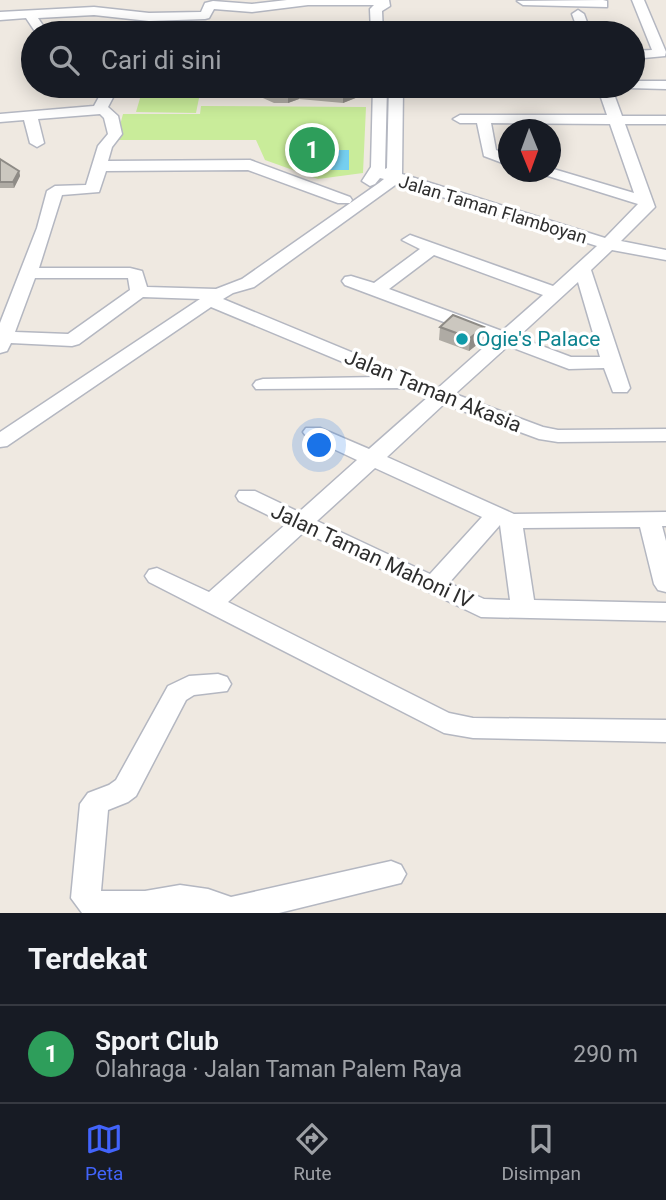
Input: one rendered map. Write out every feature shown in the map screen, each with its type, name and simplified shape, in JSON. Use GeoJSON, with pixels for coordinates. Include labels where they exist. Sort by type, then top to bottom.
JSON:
{"type":"FeatureCollection","features":[{"type":"Feature","properties":{"kind":"street"},"geometry":{"type":"LineString","coordinates":[[638,0],[660,52],[656,55],[645,55]]}},
{"type":"Feature","properties":{"kind":"street"},"geometry":{"type":"LineString","coordinates":[[32,14],[40,1]]}},
{"type":"Feature","properties":{"kind":"street"},"geometry":{"type":"LineString","coordinates":[[0,16],[101,11],[116,16],[149,18],[205,15],[209,6],[235,4],[258,7],[308,1],[384,3]]}},
{"type":"Feature","properties":{"kind":"street"},"geometry":{"type":"LineString","coordinates":[[525,21],[523,1],[603,4]]}},
{"type":"Feature","properties":{"kind":"street"},"geometry":{"type":"LineString","coordinates":[[384,3],[390,21]]}},
{"type":"Feature","properties":{"kind":"street"},"geometry":{"type":"LineString","coordinates":[[376,21],[376,9],[384,3]]}},
{"type":"Feature","properties":{"kind":"street"},"geometry":{"type":"LineString","coordinates":[[149,18],[156,5]]}},
{"type":"Feature","properties":{"kind":"street"},"geometry":{"type":"LineString","coordinates":[[32,14],[36,21]]}},
{"type":"Feature","properties":{"kind":"street"},"geometry":{"type":"LineString","coordinates":[[578,14],[581,21]]}},
{"type":"Feature","properties":{"kind":"street"},"geometry":{"type":"LineString","coordinates":[[645,85],[666,85]]}},
{"type":"Feature","properties":{"kind":"street"},"geometry":{"type":"LineString","coordinates":[[102,108],[107,98]]}},
{"type":"Feature","properties":{"kind":"street"},"geometry":{"type":"LineString","coordinates":[[296,241],[385,187],[381,98]]}},
{"type":"Feature","properties":{"kind":"street"},"geometry":{"type":"LineString","coordinates":[[385,176],[395,98]]}},
{"type":"Feature","properties":{"kind":"street"},"geometry":{"type":"LineString","coordinates":[[608,98],[646,204]]}},
{"type":"Feature","properties":{"kind":"street"},"geometry":{"type":"LineString","coordinates":[[0,118],[102,108],[111,116],[116,134],[105,146],[93,189],[55,191],[46,228],[2,342],[72,340],[139,292],[218,294]]}},
{"type":"Feature","properties":{"kind":"street"},"geometry":{"type":"LineString","coordinates":[[30,116],[37,144]]}},
{"type":"Feature","properties":{"kind":"street"},"geometry":{"type":"LineString","coordinates":[[460,118],[666,120]]}},
{"type":"Feature","properties":{"kind":"street"},"geometry":{"type":"LineString","coordinates":[[483,119],[488,152]]}},
{"type":"Feature","properties":{"kind":"street"},"geometry":{"type":"LineString","coordinates":[[488,152],[498,152]]}},
{"type":"Feature","properties":{"kind":"street"},"geometry":{"type":"LineString","coordinates":[[488,152],[498,156]]}},
{"type":"Feature","properties":{"kind":"street"},"geometry":{"type":"LineString","coordinates":[[99,166],[250,165],[344,200]]}},
{"type":"Feature","properties":{"kind":"street"},"geometry":{"type":"LineString","coordinates":[[561,171],[646,204],[666,207]]}},
{"type":"Feature","properties":{"kind":"street"},"geometry":{"type":"LineString","coordinates":[[0,441],[218,294],[248,284],[344,200],[373,180],[385,176]]}},
{"type":"Feature","properties":{"kind":"street","name":"Jalan Taman Flamboyan"},"geometry":{"type":"LineString","coordinates":[[385,176],[608,244],[666,255]]}},
{"type":"Feature","properties":{"kind":"street"},"geometry":{"type":"LineString","coordinates":[[212,603],[582,269],[646,204]]}},
{"type":"Feature","properties":{"kind":"street"},"geometry":{"type":"LineString","coordinates":[[410,240],[555,293]]}},
{"type":"Feature","properties":{"kind":"street"},"geometry":{"type":"LineString","coordinates":[[375,291],[432,248]]}},
{"type":"Feature","properties":{"kind":"street"},"geometry":{"type":"LineString","coordinates":[[582,269],[620,388]]}},
{"type":"Feature","properties":{"kind":"street"},"geometry":{"type":"LineString","coordinates":[[28,273],[131,273],[136,275],[139,292]]}},
{"type":"Feature","properties":{"kind":"street"},"geometry":{"type":"LineString","coordinates":[[351,281],[569,363],[611,362]]}},
{"type":"Feature","properties":{"kind":"street","name":"Jalan Taman Akasia"},"geometry":{"type":"LineString","coordinates":[[218,294],[410,383],[548,435],[666,435]]}},
{"type":"Feature","properties":{"kind":"street"},"geometry":{"type":"LineString","coordinates":[[263,385],[410,383]]}},
{"type":"Feature","properties":{"kind":"street"},"geometry":{"type":"LineString","coordinates":[[313,432],[503,518],[657,519],[666,584]]}},
{"type":"Feature","properties":{"kind":"street","name":"Jalan Taman Mahoni IV"},"geometry":{"type":"LineString","coordinates":[[247,496],[481,608],[666,612]]}},
{"type":"Feature","properties":{"kind":"street"},"geometry":{"type":"LineString","coordinates":[[433,585],[503,518]]}},
{"type":"Feature","properties":{"kind":"street"},"geometry":{"type":"LineString","coordinates":[[503,518],[523,610]]}},
{"type":"Feature","properties":{"kind":"street"},"geometry":{"type":"LineString","coordinates":[[157,576],[444,723],[457,727],[666,731]]}},
{"type":"Feature","properties":{"kind":"street"},"geometry":{"type":"LineString","coordinates":[[218,684],[189,686],[177,693],[126,788],[119,795],[101,799],[94,804],[86,898],[94,905],[135,908],[201,899],[229,912],[391,874]]}},
{"type":"Feature","properties":{"kind":"green space"},"geometry":{"type":"Polygon","coordinates":[[[140,98],[199,98],[196,113],[136,112],[140,98]]]}},
{"type":"Feature","properties":{"kind":"green space"},"geometry":{"type":"Polygon","coordinates":[[[201,106],[366,107],[363,173],[318,179],[265,160],[256,140],[116,140],[123,114],[200,114],[201,106]]]}},
{"type":"Feature","properties":{"kind":"water"},"geometry":{"type":"Polygon","coordinates":[[[320,150],[349,150],[349,170],[320,170],[320,150]]]}},
{"type":"Feature","properties":{"kind":"building"},"geometry":{"type":"Polygon","coordinates":[[[0,159],[19,171],[13,182],[0,182],[0,159]]]}},
{"type":"Feature","properties":{"kind":"building"},"geometry":{"type":"Polygon","coordinates":[[[453,315],[484,327],[470,338],[440,327],[453,315]]]}},
{"type":"Feature","properties":{"kind":"place","name":"Sport Club"},"geometry":{"type":"Point","coordinates":[312,150]}},
{"type":"Feature","properties":{"kind":"place","name":"Ogie's Palace"},"geometry":{"type":"Point","coordinates":[462,339]}}]}
